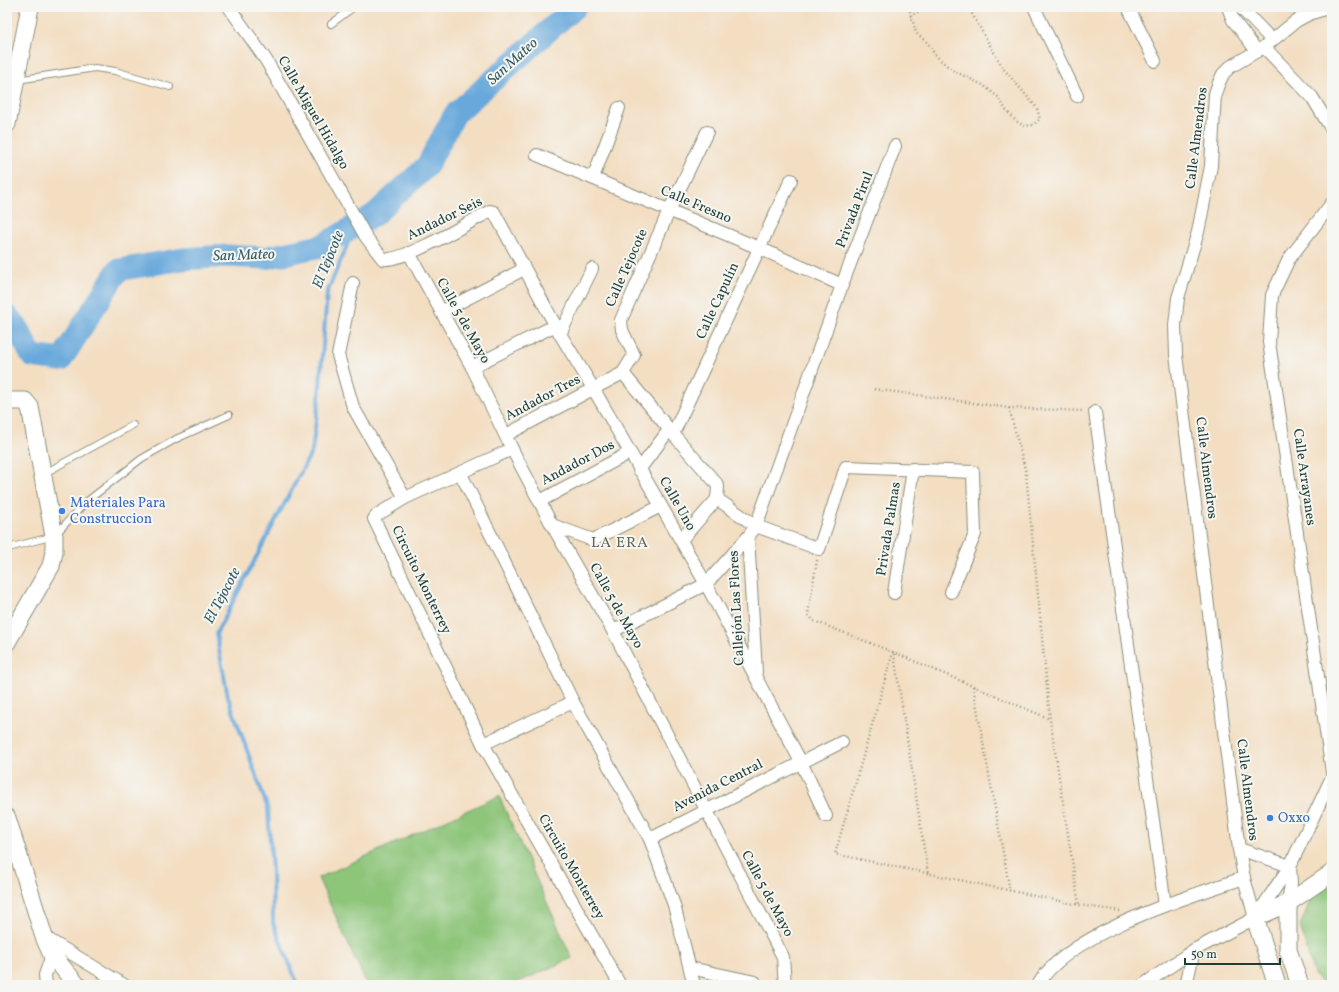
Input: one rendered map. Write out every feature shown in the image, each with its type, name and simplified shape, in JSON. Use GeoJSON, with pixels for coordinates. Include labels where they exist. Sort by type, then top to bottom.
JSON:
{"type":"FeatureCollection","features":[{"type":"Feature","properties":{"kind":"main road"},"geometry":{"type":"LineString","coordinates":[[7,124],[30,7]]}},
{"type":"Feature","properties":{"kind":"main road"},"geometry":{"type":"LineString","coordinates":[[7,401],[25,401],[30,407],[54,536],[54,552],[51,566],[7,642]]}},
{"type":"Feature","properties":{"kind":"main road"},"geometry":{"type":"LineString","coordinates":[[7,818],[44,937],[52,955],[77,985]]}},
{"type":"Feature","properties":{"kind":"main road"},"geometry":{"type":"LineString","coordinates":[[1277,985],[1255,918],[1288,903],[1332,873]]}},
{"type":"Feature","properties":{"kind":"main road"},"geometry":{"type":"LineString","coordinates":[[1288,903],[1288,950],[1300,985]]}},
{"type":"Feature","properties":{"kind":"street","name":"Calle Miguel Hidalgo"},"geometry":{"type":"LineString","coordinates":[[228,7],[266,60],[366,237],[383,259],[390,260],[408,253]]}},
{"type":"Feature","properties":{"kind":"street"},"geometry":{"type":"LineString","coordinates":[[1034,7],[1077,96]]}},
{"type":"Feature","properties":{"kind":"street"},"geometry":{"type":"LineString","coordinates":[[1128,7],[1155,61]]}},
{"type":"Feature","properties":{"kind":"street"},"geometry":{"type":"LineString","coordinates":[[1228,7],[1233,20],[1264,46],[1312,97],[1332,130]]}},
{"type":"Feature","properties":{"kind":"street"},"geometry":{"type":"LineString","coordinates":[[1240,7],[1264,46]]}},
{"type":"Feature","properties":{"kind":"street","name":"Calle Almendros"},"geometry":{"type":"LineString","coordinates":[[1255,918],[1244,878],[1239,849],[1176,355],[1175,325],[1178,298],[1198,232],[1211,166],[1215,94],[1222,74],[1230,67],[1264,46],[1296,21],[1309,14],[1324,9],[1332,10]]}},
{"type":"Feature","properties":{"kind":"street"},"geometry":{"type":"LineString","coordinates":[[593,178],[619,108]]}},
{"type":"Feature","properties":{"kind":"street"},"geometry":{"type":"LineString","coordinates":[[669,211],[707,132]]}},
{"type":"Feature","properties":{"kind":"street","name":"Privada Pirul"},"geometry":{"type":"LineString","coordinates":[[842,285],[895,146]]}},
{"type":"Feature","properties":{"kind":"street","name":"Calle Fresno"},"geometry":{"type":"LineString","coordinates":[[537,155],[759,248],[842,285]]}},
{"type":"Feature","properties":{"kind":"street","name":"Calle Capulín"},"geometry":{"type":"LineString","coordinates":[[639,470],[671,432],[791,180]]}},
{"type":"Feature","properties":{"kind":"street","name":"Calle Arrayanes"},"geometry":{"type":"LineString","coordinates":[[1332,202],[1289,259],[1272,295],[1269,342],[1332,772]]}},
{"type":"Feature","properties":{"kind":"street","name":"Andador Seis"},"geometry":{"type":"LineString","coordinates":[[408,253],[490,211],[494,212]]}},
{"type":"Feature","properties":{"kind":"street","name":"Calle Tejocote"},"geometry":{"type":"LineString","coordinates":[[623,373],[633,359],[634,355],[622,330],[621,320],[669,211]]}},
{"type":"Feature","properties":{"kind":"street","name":"Calle Uno"},"geometry":{"type":"LineString","coordinates":[[494,212],[558,330],[706,584],[801,762],[826,816]]}},
{"type":"Feature","properties":{"kind":"street","name":"Calle 5 de Mayo"},"geometry":{"type":"LineString","coordinates":[[408,253],[472,367],[512,449],[552,525],[613,631],[783,957],[785,985]]}},
{"type":"Feature","properties":{"kind":"street"},"geometry":{"type":"LineString","coordinates":[[441,312],[524,269]]}},
{"type":"Feature","properties":{"kind":"street"},"geometry":{"type":"LineString","coordinates":[[472,367],[558,330],[592,269]]}},
{"type":"Feature","properties":{"kind":"street"},"geometry":{"type":"LineString","coordinates":[[353,283],[338,355],[353,407],[405,498]]}},
{"type":"Feature","properties":{"kind":"street"},"geometry":{"type":"LineString","coordinates":[[613,631],[706,584],[756,526],[842,285]]}},
{"type":"Feature","properties":{"kind":"street"},"geometry":{"type":"LineString","coordinates":[[593,388],[623,373],[671,432],[716,483],[718,487],[717,499],[681,540]]}},
{"type":"Feature","properties":{"kind":"street","name":"Andador Tres"},"geometry":{"type":"LineString","coordinates":[[506,435],[593,388]]}},
{"type":"Feature","properties":{"kind":"street"},"geometry":{"type":"LineString","coordinates":[[1095,412],[1165,904]]}},
{"type":"Feature","properties":{"kind":"street","name":"Circuito Monterrey"},"geometry":{"type":"LineString","coordinates":[[512,449],[461,474],[405,498],[377,514],[374,519],[483,744],[620,985]]}},
{"type":"Feature","properties":{"kind":"street","name":"Andador Dos"},"geometry":{"type":"LineString","coordinates":[[540,501],[629,453]]}},
{"type":"Feature","properties":{"kind":"street"},"geometry":{"type":"LineString","coordinates":[[717,499],[756,526],[819,549],[846,467],[973,472],[975,534],[950,592]]}},
{"type":"Feature","properties":{"kind":"street","name":"Privada Palmas"},"geometry":{"type":"LineString","coordinates":[[894,593],[913,469]]}},
{"type":"Feature","properties":{"kind":"street"},"geometry":{"type":"LineString","coordinates":[[461,474],[573,702],[650,838],[674,905],[694,985]]}},
{"type":"Feature","properties":{"kind":"street"},"geometry":{"type":"LineString","coordinates":[[552,525],[593,540],[661,506]]}},
{"type":"Feature","properties":{"kind":"street","name":"Callejón Las Flores"},"geometry":{"type":"LineString","coordinates":[[748,537],[756,677]]}},
{"type":"Feature","properties":{"kind":"street"},"geometry":{"type":"LineString","coordinates":[[483,744],[573,702]]}},
{"type":"Feature","properties":{"kind":"street","name":"Avenida Central"},"geometry":{"type":"LineString","coordinates":[[650,838],[842,742]]}},
{"type":"Feature","properties":{"kind":"street"},"geometry":{"type":"LineString","coordinates":[[1143,985],[1194,950],[1255,918],[1290,866],[1332,777]]}},
{"type":"Feature","properties":{"kind":"street"},"geometry":{"type":"LineString","coordinates":[[1239,849],[1290,866]]}},
{"type":"Feature","properties":{"kind":"street"},"geometry":{"type":"LineString","coordinates":[[1288,903],[1291,883],[1290,866]]}},
{"type":"Feature","properties":{"kind":"street"},"geometry":{"type":"LineString","coordinates":[[1038,985],[1058,962],[1083,944],[1165,904],[1244,878]]}},
{"type":"Feature","properties":{"kind":"street"},"geometry":{"type":"LineString","coordinates":[[44,937],[124,985]]}},
{"type":"Feature","properties":{"kind":"street"},"geometry":{"type":"LineString","coordinates":[[1186,985],[1194,950]]}},
{"type":"Feature","properties":{"kind":"street"},"geometry":{"type":"LineString","coordinates":[[46,985],[45,975],[52,955]]}},
{"type":"Feature","properties":{"kind":"street"},"geometry":{"type":"LineString","coordinates":[[690,968],[756,982]]}},
{"type":"Feature","properties":{"kind":"lane"},"geometry":{"type":"LineString","coordinates":[[331,24],[354,7]]}},
{"type":"Feature","properties":{"kind":"lane"},"geometry":{"type":"LineString","coordinates":[[16,80],[96,68],[116,71],[170,88]]}},
{"type":"Feature","properties":{"kind":"lane"},"geometry":{"type":"LineString","coordinates":[[8,548],[54,536],[86,502],[141,459],[176,439],[229,415]]}},
{"type":"Feature","properties":{"kind":"lane"},"geometry":{"type":"LineString","coordinates":[[42,475],[133,425]]}},
{"type":"Feature","properties":{"kind":"path"},"geometry":{"type":"LineString","coordinates":[[909,7],[910,16],[916,33],[928,43],[935,55],[954,71],[983,85],[998,97],[1016,122],[1024,126],[1033,125],[1040,119],[1037,108],[1003,68],[968,7]]}},
{"type":"Feature","properties":{"kind":"path"},"geometry":{"type":"LineString","coordinates":[[910,16],[928,7]]}},
{"type":"Feature","properties":{"kind":"path"},"geometry":{"type":"LineString","coordinates":[[874,389],[1009,408],[1095,412]]}},
{"type":"Feature","properties":{"kind":"path"},"geometry":{"type":"LineString","coordinates":[[1009,408],[1026,473],[1050,719],[1079,905]]}},
{"type":"Feature","properties":{"kind":"path"},"geometry":{"type":"LineString","coordinates":[[819,549],[808,614],[814,621],[893,652],[1050,719]]}},
{"type":"Feature","properties":{"kind":"path"},"geometry":{"type":"LineString","coordinates":[[893,652],[835,854],[1079,905],[1142,914]]}},
{"type":"Feature","properties":{"kind":"path"},"geometry":{"type":"LineString","coordinates":[[893,652],[928,874]]}},
{"type":"Feature","properties":{"kind":"path"},"geometry":{"type":"LineString","coordinates":[[972,686],[1010,891]]}},
{"type":"Feature","properties":{"kind":"green space"},"geometry":{"type":"Polygon","coordinates":[[[499,796],[572,958],[512,985],[367,985],[318,878],[499,796]]]}},
{"type":"Feature","properties":{"kind":"green space"},"geometry":{"type":"Polygon","coordinates":[[[1332,885],[1332,985],[1323,985],[1314,975],[1300,926],[1312,896],[1332,885]]]}},
{"type":"Feature","properties":{"kind":"waterway","name":"San Mateo"},"geometry":{"type":"LineString","coordinates":[[7,316],[16,326],[32,356],[61,360],[118,270],[183,259],[227,256],[265,258],[321,246],[374,215],[427,166],[455,114],[575,7]]}},
{"type":"Feature","properties":{"kind":"waterway","name":"El Tejocote"},"geometry":{"type":"LineString","coordinates":[[298,985],[273,923],[272,871],[268,809],[228,697],[216,634],[312,451],[319,398],[327,293],[355,226]]}},
{"type":"Feature","properties":{"kind":"place","name":"Materiales Para Construccion"},"geometry":{"type":"Point","coordinates":[62,511]}},
{"type":"Feature","properties":{"kind":"place","name":"Oxxo"},"geometry":{"type":"Point","coordinates":[1270,818]}},
{"type":"Feature","properties":{"kind":"district","name":"LA ERA"},"geometry":{"type":"Point","coordinates":[620,543]}}]}
